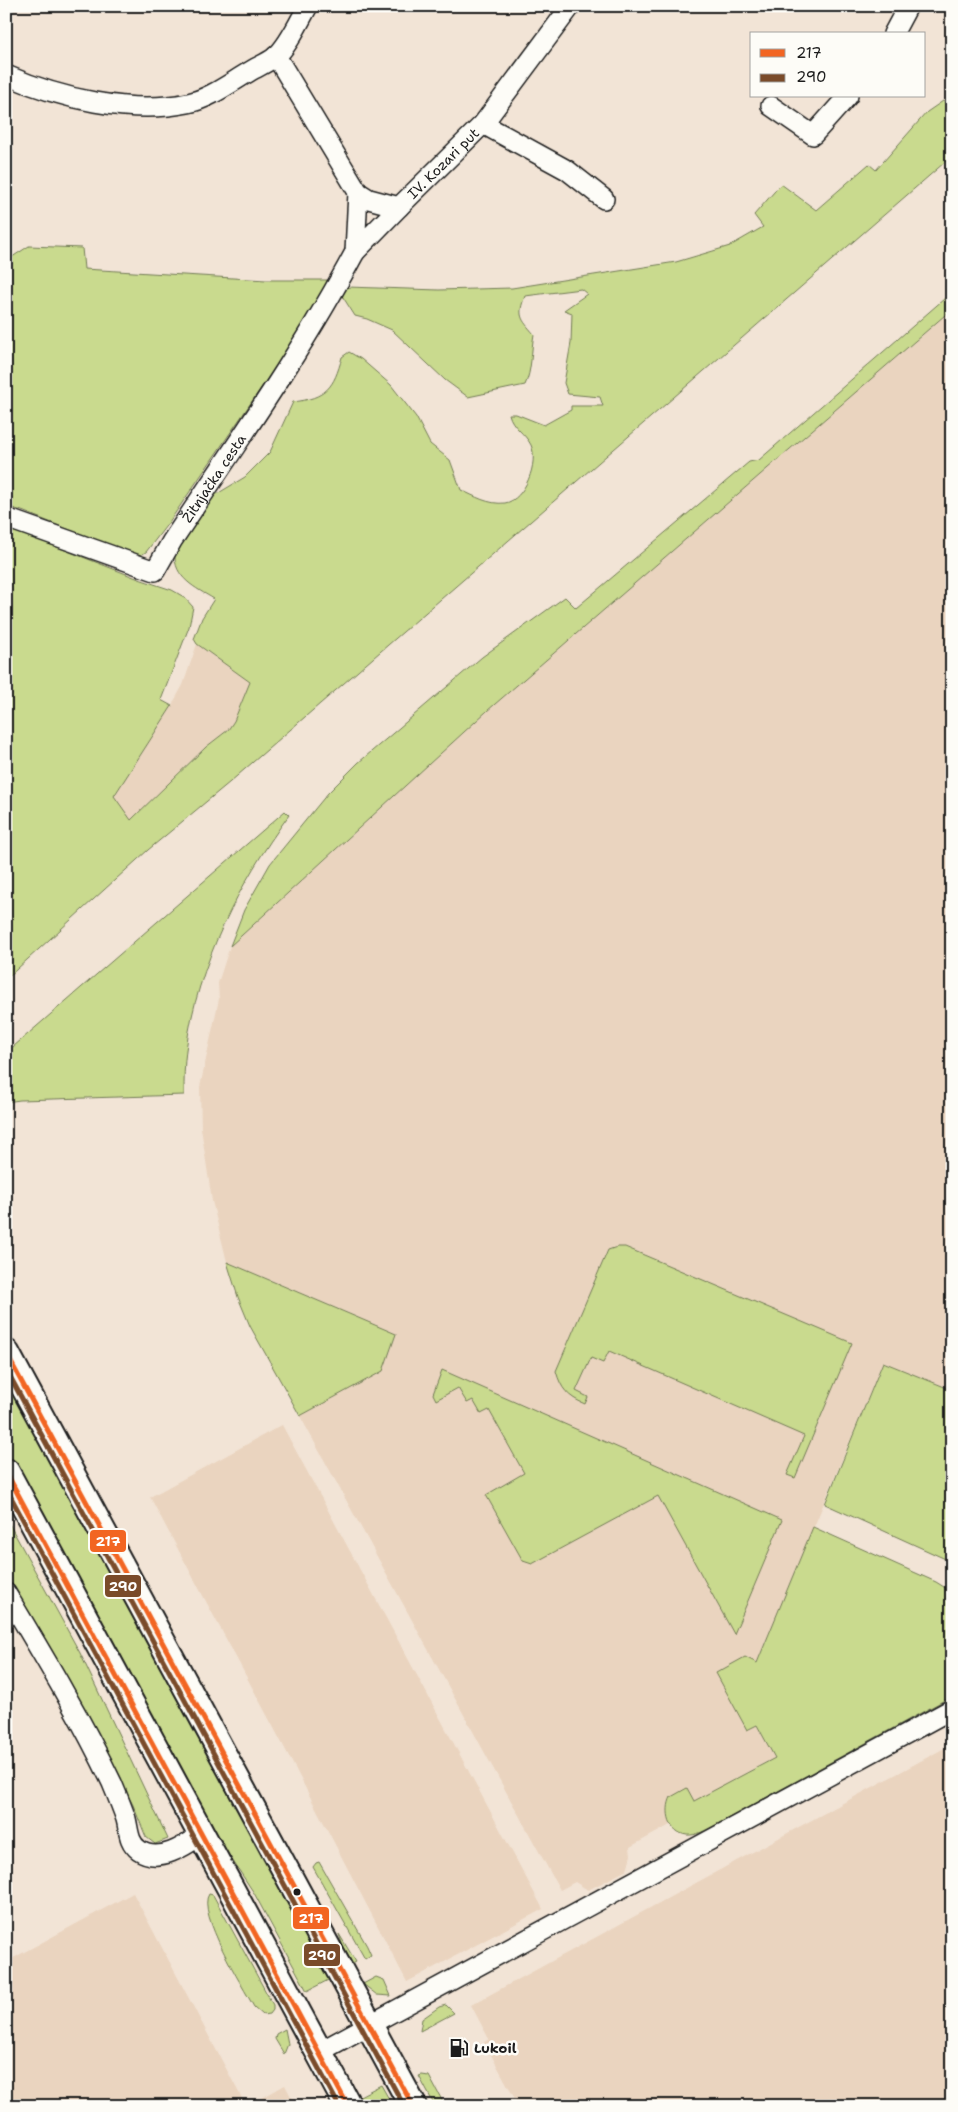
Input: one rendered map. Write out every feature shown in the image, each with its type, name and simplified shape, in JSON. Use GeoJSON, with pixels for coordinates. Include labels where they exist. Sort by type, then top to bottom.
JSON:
{"type":"FeatureCollection","features":[{"type":"Feature","properties":{"kind":"main road"},"geometry":{"type":"LineString","coordinates":[[6,1353],[413,2106]]}},
{"type":"Feature","properties":{"kind":"main road"},"geometry":{"type":"LineString","coordinates":[[6,1472],[348,2106]]}},
{"type":"Feature","properties":{"kind":"street"},"geometry":{"type":"LineString","coordinates":[[6,75],[35,87],[72,98],[150,107],[190,103],[204,98],[276,56],[308,6]]}},
{"type":"Feature","properties":{"kind":"street","name":"IV. Kozari put"},"geometry":{"type":"LineString","coordinates":[[358,192],[369,198],[399,207],[484,124],[571,6]]}},
{"type":"Feature","properties":{"kind":"street"},"geometry":{"type":"LineString","coordinates":[[894,32],[908,6]]}},
{"type":"Feature","properties":{"kind":"street"},"geometry":{"type":"LineString","coordinates":[[276,56],[358,192],[355,252]]}},
{"type":"Feature","properties":{"kind":"street"},"geometry":{"type":"LineString","coordinates":[[771,106],[813,135],[846,98]]}},
{"type":"Feature","properties":{"kind":"street"},"geometry":{"type":"LineString","coordinates":[[484,124],[567,170],[604,199]]}},
{"type":"Feature","properties":{"kind":"street"},"geometry":{"type":"LineString","coordinates":[[355,252],[399,207]]}},
{"type":"Feature","properties":{"kind":"street","name":"Žitnjačka cesta"},"geometry":{"type":"LineString","coordinates":[[6,518],[155,571],[172,542],[295,357],[355,252]]}},
{"type":"Feature","properties":{"kind":"street"},"geometry":{"type":"LineString","coordinates":[[6,1593],[99,1757],[124,1813],[130,1840],[138,1850],[150,1855],[180,1850],[201,1835]]}},
{"type":"Feature","properties":{"kind":"street"},"geometry":{"type":"LineString","coordinates":[[319,2052],[952,1709]]}},
{"type":"Feature","properties":{"kind":"shaded area"},"geometry":{"type":"Polygon","coordinates":[[[952,309],[952,1390],[883,1362],[757,1663],[747,1730],[757,1725],[775,1758],[694,1801],[670,1822],[672,1824],[630,1847],[631,1855],[627,1870],[588,1890],[575,1882],[560,1890],[300,1416],[382,1371],[396,1334],[227,1262],[212,1201],[201,1128],[200,1087],[219,999],[218,983],[230,946],[487,711],[952,309]]]}},
{"type":"Feature","properties":{"kind":"shaded area"},"geometry":{"type":"Polygon","coordinates":[[[197,644],[250,682],[234,721],[228,730],[206,747],[131,820],[114,796],[168,712],[183,685],[197,644]]]}},
{"type":"Feature","properties":{"kind":"shaded area"},"geometry":{"type":"Polygon","coordinates":[[[282,1425],[543,1909],[407,1982],[150,1497],[282,1425]]]}},
{"type":"Feature","properties":{"kind":"shaded area"},"geometry":{"type":"Polygon","coordinates":[[[952,1744],[952,2106],[519,2106],[484,2042],[489,2039],[471,2005],[952,1744]]]}},
{"type":"Feature","properties":{"kind":"shaded area"},"geometry":{"type":"Polygon","coordinates":[[[133,1893],[246,2106],[6,2106],[6,1962],[133,1893]]]}},
{"type":"Feature","properties":{"kind":"shaded area"},"geometry":{"type":"Polygon","coordinates":[[[285,2085],[296,2106],[248,2106],[285,2085]]]}},
{"type":"Feature","properties":{"kind":"green space"},"geometry":{"type":"Polygon","coordinates":[[[943,101],[952,108],[952,156],[230,782],[148,850],[6,979],[6,527],[172,590],[184,597],[193,607],[189,627],[161,700],[172,706],[114,796],[131,820],[206,747],[228,730],[234,721],[250,682],[197,644],[194,639],[202,618],[214,599],[193,586],[182,576],[175,562],[175,553],[212,497],[245,477],[270,452],[293,402],[313,398],[327,390],[336,377],[342,357],[349,352],[361,359],[391,385],[416,417],[430,444],[450,460],[461,490],[493,503],[505,503],[519,495],[532,470],[533,452],[531,445],[513,423],[509,414],[516,414],[544,425],[571,410],[571,406],[603,406],[600,397],[568,394],[564,383],[571,343],[572,313],[564,310],[587,294],[581,289],[525,296],[521,313],[523,321],[534,334],[530,367],[525,385],[468,397],[445,380],[392,330],[355,316],[341,294],[347,287],[439,290],[512,288],[676,262],[730,246],[763,227],[754,215],[781,184],[816,210],[869,164],[876,170],[927,112],[943,101]]]}},
{"type":"Feature","properties":{"kind":"green space"},"geometry":{"type":"Polygon","coordinates":[[[29,246],[82,248],[84,269],[266,280],[327,280],[324,292],[303,327],[169,522],[146,552],[137,557],[6,506],[6,261],[29,246]]]}},
{"type":"Feature","properties":{"kind":"green space"},"geometry":{"type":"Polygon","coordinates":[[[952,292],[952,309],[487,711],[230,946],[244,910],[270,864],[328,793],[358,763],[482,657],[565,597],[576,608],[749,462],[759,460],[952,292]]]}},
{"type":"Feature","properties":{"kind":"green space"},"geometry":{"type":"Polygon","coordinates":[[[285,811],[289,815],[253,868],[237,897],[210,956],[192,1018],[185,1056],[184,1095],[6,1102],[6,1053],[285,811]]]}},
{"type":"Feature","properties":{"kind":"green space"},"geometry":{"type":"Polygon","coordinates":[[[625,1247],[852,1343],[795,1478],[787,1475],[804,1436],[609,1351],[603,1363],[591,1358],[576,1391],[588,1397],[585,1404],[566,1392],[560,1383],[556,1371],[608,1250],[625,1247]]]}},
{"type":"Feature","properties":{"kind":"green space"},"geometry":{"type":"Polygon","coordinates":[[[227,1262],[396,1334],[383,1371],[300,1416],[250,1326],[227,1262]]]}},
{"type":"Feature","properties":{"kind":"green space"},"geometry":{"type":"Polygon","coordinates":[[[883,1362],[952,1390],[952,1562],[825,1504],[883,1362]]]}},
{"type":"Feature","properties":{"kind":"green space"},"geometry":{"type":"Polygon","coordinates":[[[6,1369],[334,1977],[307,1991],[254,1893],[225,1849],[185,1781],[6,1452],[6,1369]]]}},
{"type":"Feature","properties":{"kind":"green space"},"geometry":{"type":"Polygon","coordinates":[[[442,1370],[782,1520],[734,1634],[658,1496],[532,1564],[523,1561],[486,1495],[524,1473],[489,1410],[481,1414],[473,1400],[467,1403],[458,1388],[436,1400],[433,1394],[442,1370]]]}},
{"type":"Feature","properties":{"kind":"green space"},"geometry":{"type":"Polygon","coordinates":[[[6,1518],[80,1653],[168,1839],[155,1844],[146,1837],[133,1805],[66,1679],[6,1578],[6,1518]]]}},
{"type":"Feature","properties":{"kind":"green space"},"geometry":{"type":"Polygon","coordinates":[[[813,1527],[936,1582],[952,1592],[952,1696],[708,1829],[694,1835],[681,1833],[672,1826],[668,1815],[671,1797],[687,1788],[694,1801],[775,1758],[757,1725],[747,1730],[716,1673],[745,1657],[757,1663],[813,1527]]]}},
{"type":"Feature","properties":{"kind":"green space"},"geometry":{"type":"Polygon","coordinates":[[[319,1862],[367,1946],[371,1955],[365,1959],[313,1867],[319,1862]]]}},
{"type":"Feature","properties":{"kind":"green space"},"geometry":{"type":"Polygon","coordinates":[[[209,1894],[213,1895],[273,2005],[273,2010],[270,2014],[263,2015],[254,2007],[223,1950],[209,1916],[207,1903],[209,1894]]]}},
{"type":"Feature","properties":{"kind":"green space"},"geometry":{"type":"Polygon","coordinates":[[[339,1934],[356,1962],[349,1966],[339,1934]]]}},
{"type":"Feature","properties":{"kind":"green space"},"geometry":{"type":"Polygon","coordinates":[[[376,1977],[384,1980],[391,1996],[377,1995],[363,1984],[376,1977]]]}},
{"type":"Feature","properties":{"kind":"green space"},"geometry":{"type":"Polygon","coordinates":[[[446,2005],[454,2013],[420,2031],[422,2019],[439,2007],[446,2005]]]}},
{"type":"Feature","properties":{"kind":"green space"},"geometry":{"type":"Polygon","coordinates":[[[285,2029],[288,2044],[284,2054],[275,2039],[276,2034],[285,2029]]]}},
{"type":"Feature","properties":{"kind":"green space"},"geometry":{"type":"Polygon","coordinates":[[[419,2076],[429,2076],[445,2106],[435,2106],[419,2076]]]}},
{"type":"Feature","properties":{"kind":"green space"},"geometry":{"type":"Polygon","coordinates":[[[381,2085],[393,2106],[361,2106],[356,2098],[381,2085]]]}},
{"type":"Feature","properties":{"kind":"transit line","name":"217"},"geometry":{"type":"LineString","coordinates":[[6,1353],[413,2106]]}},
{"type":"Feature","properties":{"kind":"transit line","name":"290"},"geometry":{"type":"LineString","coordinates":[[6,1369],[404,2106]]}},
{"type":"Feature","properties":{"kind":"transit line","name":"217"},"geometry":{"type":"LineString","coordinates":[[6,1472],[348,2106]]}},
{"type":"Feature","properties":{"kind":"transit line","name":"290"},"geometry":{"type":"LineString","coordinates":[[6,1488],[339,2106]]}},
{"type":"Feature","properties":{"kind":"place","name":"Lukoil"},"geometry":{"type":"Point","coordinates":[459,2048]}}]}
